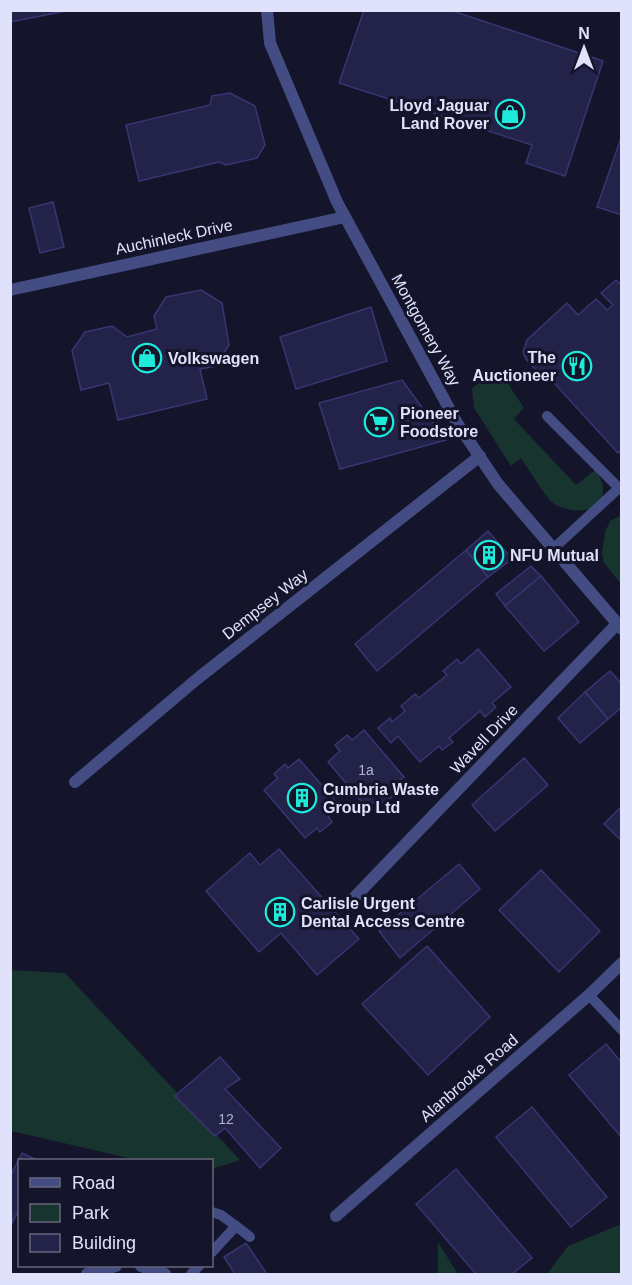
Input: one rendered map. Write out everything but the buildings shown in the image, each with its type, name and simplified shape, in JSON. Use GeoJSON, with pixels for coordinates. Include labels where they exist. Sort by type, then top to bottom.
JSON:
{"type":"FeatureCollection","features":[{"type":"Feature","properties":{"kind":"street","name":"Montgomery Way"},"geometry":{"type":"LineString","coordinates":[[267,10],[270,43],[345,217],[457,423],[498,484],[619,626]]}},
{"type":"Feature","properties":{"kind":"street","name":"Auchinleck Drive"},"geometry":{"type":"LineString","coordinates":[[10,290],[345,217]]}},
{"type":"Feature","properties":{"kind":"street","name":"Dempsey Way"},"geometry":{"type":"LineString","coordinates":[[75,782],[197,679],[480,456]]}},
{"type":"Feature","properties":{"kind":"street","name":"Wavell Drive"},"geometry":{"type":"LineString","coordinates":[[349,903],[619,626]]}},
{"type":"Feature","properties":{"kind":"street","name":"Alanbrooke Road"},"geometry":{"type":"LineString","coordinates":[[336,1216],[589,995],[621,963]]}},
{"type":"Feature","properties":{"kind":"street"},"geometry":{"type":"LineString","coordinates":[[87,1275],[113,1267]]}},
{"type":"Feature","properties":{"kind":"street"},"geometry":{"type":"LineString","coordinates":[[144,1267],[165,1275]]}},
{"type":"Feature","properties":{"kind":"lane"},"geometry":{"type":"LineString","coordinates":[[547,416],[621,488],[553,549]]}},
{"type":"Feature","properties":{"kind":"lane"},"geometry":{"type":"LineString","coordinates":[[589,995],[621,1030]]}},
{"type":"Feature","properties":{"kind":"lane"},"geometry":{"type":"LineString","coordinates":[[213,1212],[221,1215],[250,1237]]}},
{"type":"Feature","properties":{"kind":"lane"},"geometry":{"type":"LineString","coordinates":[[213,1251],[236,1226]]}},
{"type":"Feature","properties":{"kind":"green space"},"geometry":{"type":"Polygon","coordinates":[[[499,370],[524,408],[514,419],[576,485],[595,470],[598,473],[603,486],[603,496],[595,507],[570,510],[554,504],[521,458],[511,466],[474,408],[472,388],[499,370]]]}},
{"type":"Feature","properties":{"kind":"green space"},"geometry":{"type":"Polygon","coordinates":[[[621,515],[621,584],[604,563],[602,553],[605,532],[610,521],[621,515]]]}},
{"type":"Feature","properties":{"kind":"green space"},"geometry":{"type":"Polygon","coordinates":[[[11,970],[65,973],[240,1160],[213,1169],[213,1159],[133,1159],[11,1131],[11,970]]]}},
{"type":"Feature","properties":{"kind":"green space"},"geometry":{"type":"Polygon","coordinates":[[[621,1226],[621,1274],[547,1274],[568,1246],[621,1226]]]}},
{"type":"Feature","properties":{"kind":"green space"},"geometry":{"type":"Polygon","coordinates":[[[438,1242],[458,1274],[438,1274],[438,1242]]]}},
{"type":"Feature","properties":{"kind":"place","name":"Lloyd Jaguar Land Rover"},"geometry":{"type":"Point","coordinates":[510,114]}},
{"type":"Feature","properties":{"kind":"place","name":"Volkswagen"},"geometry":{"type":"Point","coordinates":[147,358]}},
{"type":"Feature","properties":{"kind":"place","name":"The Auctioneer"},"geometry":{"type":"Point","coordinates":[577,366]}},
{"type":"Feature","properties":{"kind":"place","name":"Pioneer Foodstore"},"geometry":{"type":"Point","coordinates":[379,422]}},
{"type":"Feature","properties":{"kind":"place","name":"NFU Mutual"},"geometry":{"type":"Point","coordinates":[489,555]}},
{"type":"Feature","properties":{"kind":"place","name":"Cumbria Waste Group Ltd"},"geometry":{"type":"Point","coordinates":[302,798]}},
{"type":"Feature","properties":{"kind":"place","name":"Carlisle Urgent Dental Access Centre"},"geometry":{"type":"Point","coordinates":[280,912]}}]}
